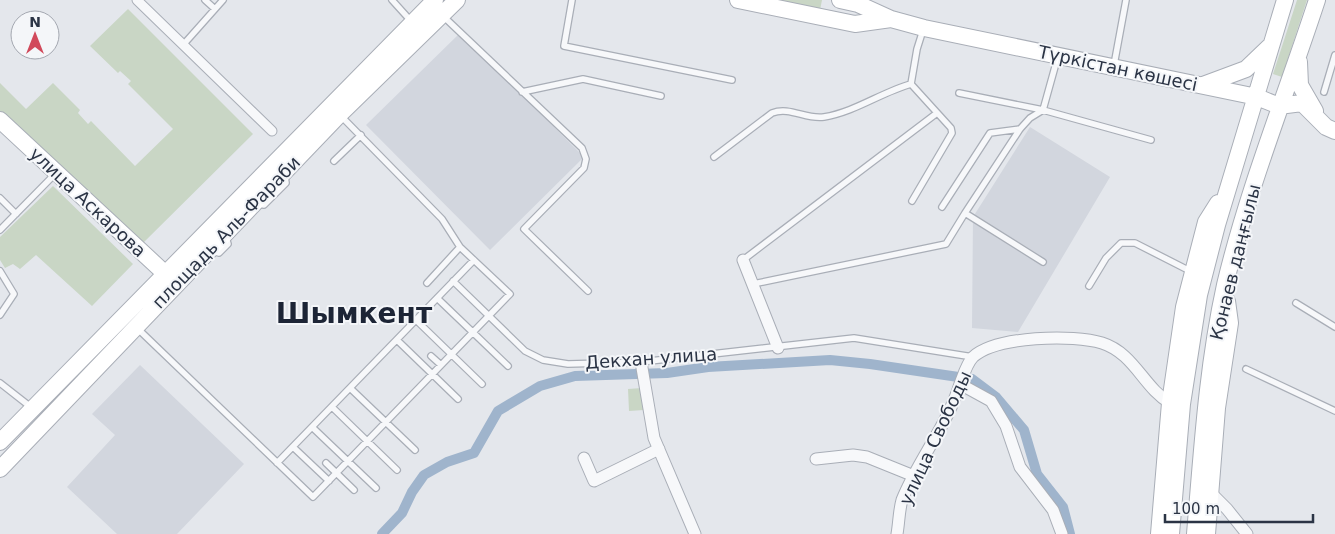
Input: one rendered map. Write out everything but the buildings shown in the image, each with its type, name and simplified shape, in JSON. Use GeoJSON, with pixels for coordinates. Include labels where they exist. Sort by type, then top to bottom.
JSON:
{"type":"FeatureCollection","features":[{"type":"Feature","properties":{"kind":"main road","name":"площадь Аль-Фараби"},"geometry":{"type":"LineString","coordinates":[[0,442],[124,315],[170,278],[208,251],[284,172],[334,111],[412,23],[435,0]]}},
{"type":"Feature","properties":{"kind":"main road","name":"площадь Аль-Фараби"},"geometry":{"type":"LineString","coordinates":[[0,469],[136,326],[170,278],[334,111],[457,0]]}},
{"type":"Feature","properties":{"kind":"main road","name":"Түркістан көшесі"},"geometry":{"type":"LineString","coordinates":[[738,0],[854,24],[890,19]]}},
{"type":"Feature","properties":{"kind":"main road","name":"Түркістан көшесі"},"geometry":{"type":"LineString","coordinates":[[840,0],[858,4],[890,19],[924,28],[1203,86],[1257,98],[1279,106],[1302,103],[1331,129]]}},
{"type":"Feature","properties":{"kind":"main road","name":"Қонаев даңғылы"},"geometry":{"type":"LineString","coordinates":[[1171,534],[1182,404],[1198,295],[1285,0]]}},
{"type":"Feature","properties":{"kind":"main road","name":"Қонаев даңғылы"},"geometry":{"type":"LineString","coordinates":[[1195,534],[1211,361],[1226,284],[1279,106],[1299,56],[1317,0]]}},
{"type":"Feature","properties":{"kind":"main road"},"geometry":{"type":"LineString","coordinates":[[1203,86],[1246,69],[1271,46]]}},
{"type":"Feature","properties":{"kind":"main road"},"geometry":{"type":"LineString","coordinates":[[1299,56],[1300,85],[1308,102],[1331,129]]}},
{"type":"Feature","properties":{"kind":"main road","name":"улица Аскарова"},"geometry":{"type":"LineString","coordinates":[[0,120],[170,278]]}},
{"type":"Feature","properties":{"kind":"main road"},"geometry":{"type":"LineString","coordinates":[[1159,534],[1170,403],[1184,307],[1206,222],[1229,186]]}},
{"type":"Feature","properties":{"kind":"main road"},"geometry":{"type":"LineString","coordinates":[[1207,534],[1217,408],[1230,323],[1226,284]]}},
{"type":"Feature","properties":{"kind":"main road"},"geometry":{"type":"LineString","coordinates":[[1184,307],[1198,295]]}},
{"type":"Feature","properties":{"kind":"street"},"geometry":{"type":"LineString","coordinates":[[137,0],[272,130]]}},
{"type":"Feature","properties":{"kind":"street"},"geometry":{"type":"LineString","coordinates":[[743,260],[778,348]]}},
{"type":"Feature","properties":{"kind":"street","name":"улица Свободы"},"geometry":{"type":"LineString","coordinates":[[897,534],[902,501],[948,412],[973,357],[1003,342],[1061,338],[1102,343],[1118,351],[1138,368],[1163,399],[1170,403]]}},
{"type":"Feature","properties":{"kind":"street"},"geometry":{"type":"LineString","coordinates":[[641,362],[654,438],[695,534]]}},
{"type":"Feature","properties":{"kind":"street"},"geometry":{"type":"LineString","coordinates":[[960,384],[991,401],[1006,426],[1020,467],[1054,510],[1062,534]]}},
{"type":"Feature","properties":{"kind":"street"},"geometry":{"type":"LineString","coordinates":[[584,458],[594,481],[659,449]]}},
{"type":"Feature","properties":{"kind":"street"},"geometry":{"type":"LineString","coordinates":[[816,459],[853,455],[868,457],[914,476],[912,481]]}},
{"type":"Feature","properties":{"kind":"street"},"geometry":{"type":"LineString","coordinates":[[1211,493],[1227,508],[1247,534]]}},
{"type":"Feature","properties":{"kind":"lane"},"geometry":{"type":"LineString","coordinates":[[205,0],[215,9]]}},
{"type":"Feature","properties":{"kind":"lane"},"geometry":{"type":"LineString","coordinates":[[183,45],[223,0]]}},
{"type":"Feature","properties":{"kind":"lane"},"geometry":{"type":"LineString","coordinates":[[392,0],[412,23]]}},
{"type":"Feature","properties":{"kind":"lane"},"geometry":{"type":"LineString","coordinates":[[572,0],[564,46],[732,80]]}},
{"type":"Feature","properties":{"kind":"lane"},"geometry":{"type":"LineString","coordinates":[[1113,67],[1126,0]]}},
{"type":"Feature","properties":{"kind":"lane"},"geometry":{"type":"LineString","coordinates":[[442,15],[582,148],[586,159],[584,168],[524,228],[588,291]]}},
{"type":"Feature","properties":{"kind":"lane"},"geometry":{"type":"LineString","coordinates":[[911,84],[917,50],[924,28]]}},
{"type":"Feature","properties":{"kind":"lane"},"geometry":{"type":"LineString","coordinates":[[1324,92],[1335,55]]}},
{"type":"Feature","properties":{"kind":"lane"},"geometry":{"type":"LineString","coordinates":[[753,284],[946,244],[1020,129],[1030,118],[1043,110],[1058,56]]}},
{"type":"Feature","properties":{"kind":"lane"},"geometry":{"type":"LineString","coordinates":[[522,92],[583,79],[661,96]]}},
{"type":"Feature","properties":{"kind":"lane"},"geometry":{"type":"LineString","coordinates":[[911,84],[951,128],[950,139],[912,201]]}},
{"type":"Feature","properties":{"kind":"lane"},"geometry":{"type":"LineString","coordinates":[[714,156],[772,113],[780,110],[822,118],[837,114],[911,84]]}},
{"type":"Feature","properties":{"kind":"lane"},"geometry":{"type":"LineString","coordinates":[[959,93],[1043,110],[1151,140]]}},
{"type":"Feature","properties":{"kind":"lane"},"geometry":{"type":"LineString","coordinates":[[124,315],[313,497],[510,294],[460,248],[442,219],[361,135],[334,111]]}},
{"type":"Feature","properties":{"kind":"lane"},"geometry":{"type":"LineString","coordinates":[[743,260],[937,113]]}},
{"type":"Feature","properties":{"kind":"lane"},"geometry":{"type":"LineString","coordinates":[[942,208],[990,133],[1020,129]]}},
{"type":"Feature","properties":{"kind":"lane"},"geometry":{"type":"LineString","coordinates":[[334,162],[361,135]]}},
{"type":"Feature","properties":{"kind":"lane"},"geometry":{"type":"LineString","coordinates":[[0,230],[57,173]]}},
{"type":"Feature","properties":{"kind":"lane"},"geometry":{"type":"LineString","coordinates":[[0,198],[16,214]]}},
{"type":"Feature","properties":{"kind":"lane"},"geometry":{"type":"LineString","coordinates":[[965,213],[1043,262]]}},
{"type":"Feature","properties":{"kind":"lane"},"geometry":{"type":"LineString","coordinates":[[1090,286],[1106,258],[1121,242],[1135,243],[1192,272]]}},
{"type":"Feature","properties":{"kind":"lane"},"geometry":{"type":"LineString","coordinates":[[427,283],[460,248]]}},
{"type":"Feature","properties":{"kind":"lane"},"geometry":{"type":"LineString","coordinates":[[277,463],[474,260]]}},
{"type":"Feature","properties":{"kind":"lane"},"geometry":{"type":"LineString","coordinates":[[0,270],[14,294],[0,315]]}},
{"type":"Feature","properties":{"kind":"lane"},"geometry":{"type":"LineString","coordinates":[[453,281],[489,316]]}},
{"type":"Feature","properties":{"kind":"lane"},"geometry":{"type":"LineString","coordinates":[[437,298],[508,366]]}},
{"type":"Feature","properties":{"kind":"lane"},"geometry":{"type":"LineString","coordinates":[[1296,303],[1335,327]]}},
{"type":"Feature","properties":{"kind":"lane","name":"Декхан улица"},"geometry":{"type":"LineString","coordinates":[[489,316],[525,351],[543,360],[568,364],[641,362],[854,338],[973,357]]}},
{"type":"Feature","properties":{"kind":"lane"},"geometry":{"type":"LineString","coordinates":[[416,320],[482,384]]}},
{"type":"Feature","properties":{"kind":"lane"},"geometry":{"type":"LineString","coordinates":[[397,340],[458,399]]}},
{"type":"Feature","properties":{"kind":"lane"},"geometry":{"type":"LineString","coordinates":[[431,356],[441,366]]}},
{"type":"Feature","properties":{"kind":"lane"},"geometry":{"type":"LineString","coordinates":[[1246,369],[1335,411]]}},
{"type":"Feature","properties":{"kind":"lane"},"geometry":{"type":"LineString","coordinates":[[0,383],[32,409]]}},
{"type":"Feature","properties":{"kind":"lane"},"geometry":{"type":"LineString","coordinates":[[350,388],[415,450]]}},
{"type":"Feature","properties":{"kind":"lane"},"geometry":{"type":"LineString","coordinates":[[332,407],[397,470]]}},
{"type":"Feature","properties":{"kind":"lane"},"geometry":{"type":"LineString","coordinates":[[312,426],[376,488]]}},
{"type":"Feature","properties":{"kind":"lane"},"geometry":{"type":"LineString","coordinates":[[293,446],[329,481]]}},
{"type":"Feature","properties":{"kind":"lane"},"geometry":{"type":"LineString","coordinates":[[326,463],[354,490]]}},
{"type":"Feature","properties":{"kind":"shaded area"},"geometry":{"type":"Polygon","coordinates":[[[460,33],[584,157],[490,250],[366,125],[460,33]]]}},
{"type":"Feature","properties":{"kind":"shaded area"},"geometry":{"type":"Polygon","coordinates":[[[1030,127],[1110,177],[1018,332],[972,328],[973,217],[1030,127]]]}},
{"type":"Feature","properties":{"kind":"shaded area"},"geometry":{"type":"Polygon","coordinates":[[[140,365],[244,464],[177,534],[117,534],[67,487],[115,435],[92,414],[140,365]]]}},
{"type":"Feature","properties":{"kind":"green space"},"geometry":{"type":"Polygon","coordinates":[[[746,0],[822,0],[819,15],[746,0]]]}},
{"type":"Feature","properties":{"kind":"green space"},"geometry":{"type":"Polygon","coordinates":[[[1297,0],[1307,0],[1282,77],[1273,74],[1297,0]]]}},
{"type":"Feature","properties":{"kind":"green space"},"geometry":{"type":"Polygon","coordinates":[[[128,9],[253,134],[140,246],[0,111],[0,83],[26,109],[53,83],[80,110],[78,113],[88,124],[91,121],[135,166],[173,129],[128,84],[131,81],[120,71],[118,73],[90,46],[128,9]]]}},
{"type":"Feature","properties":{"kind":"green space"},"geometry":{"type":"Polygon","coordinates":[[[53,186],[133,264],[92,306],[36,255],[20,269],[13,264],[5,268],[0,260],[0,237],[53,186]]]}},
{"type":"Feature","properties":{"kind":"green space"},"geometry":{"type":"Polygon","coordinates":[[[642,388],[644,410],[629,411],[628,389],[642,388]]]}},
{"type":"Feature","properties":{"kind":"waterway"},"geometry":{"type":"LineString","coordinates":[[382,534],[402,513],[412,492],[424,475],[447,462],[474,453],[498,411],[540,386],[575,376],[667,373],[708,367],[830,360],[972,379],[996,397],[1024,430],[1037,474],[1063,507],[1070,534]]}},
{"type":"Feature","properties":{"kind":"district","name":"Шымкент"},"geometry":{"type":"Point","coordinates":[354,313]}}]}
